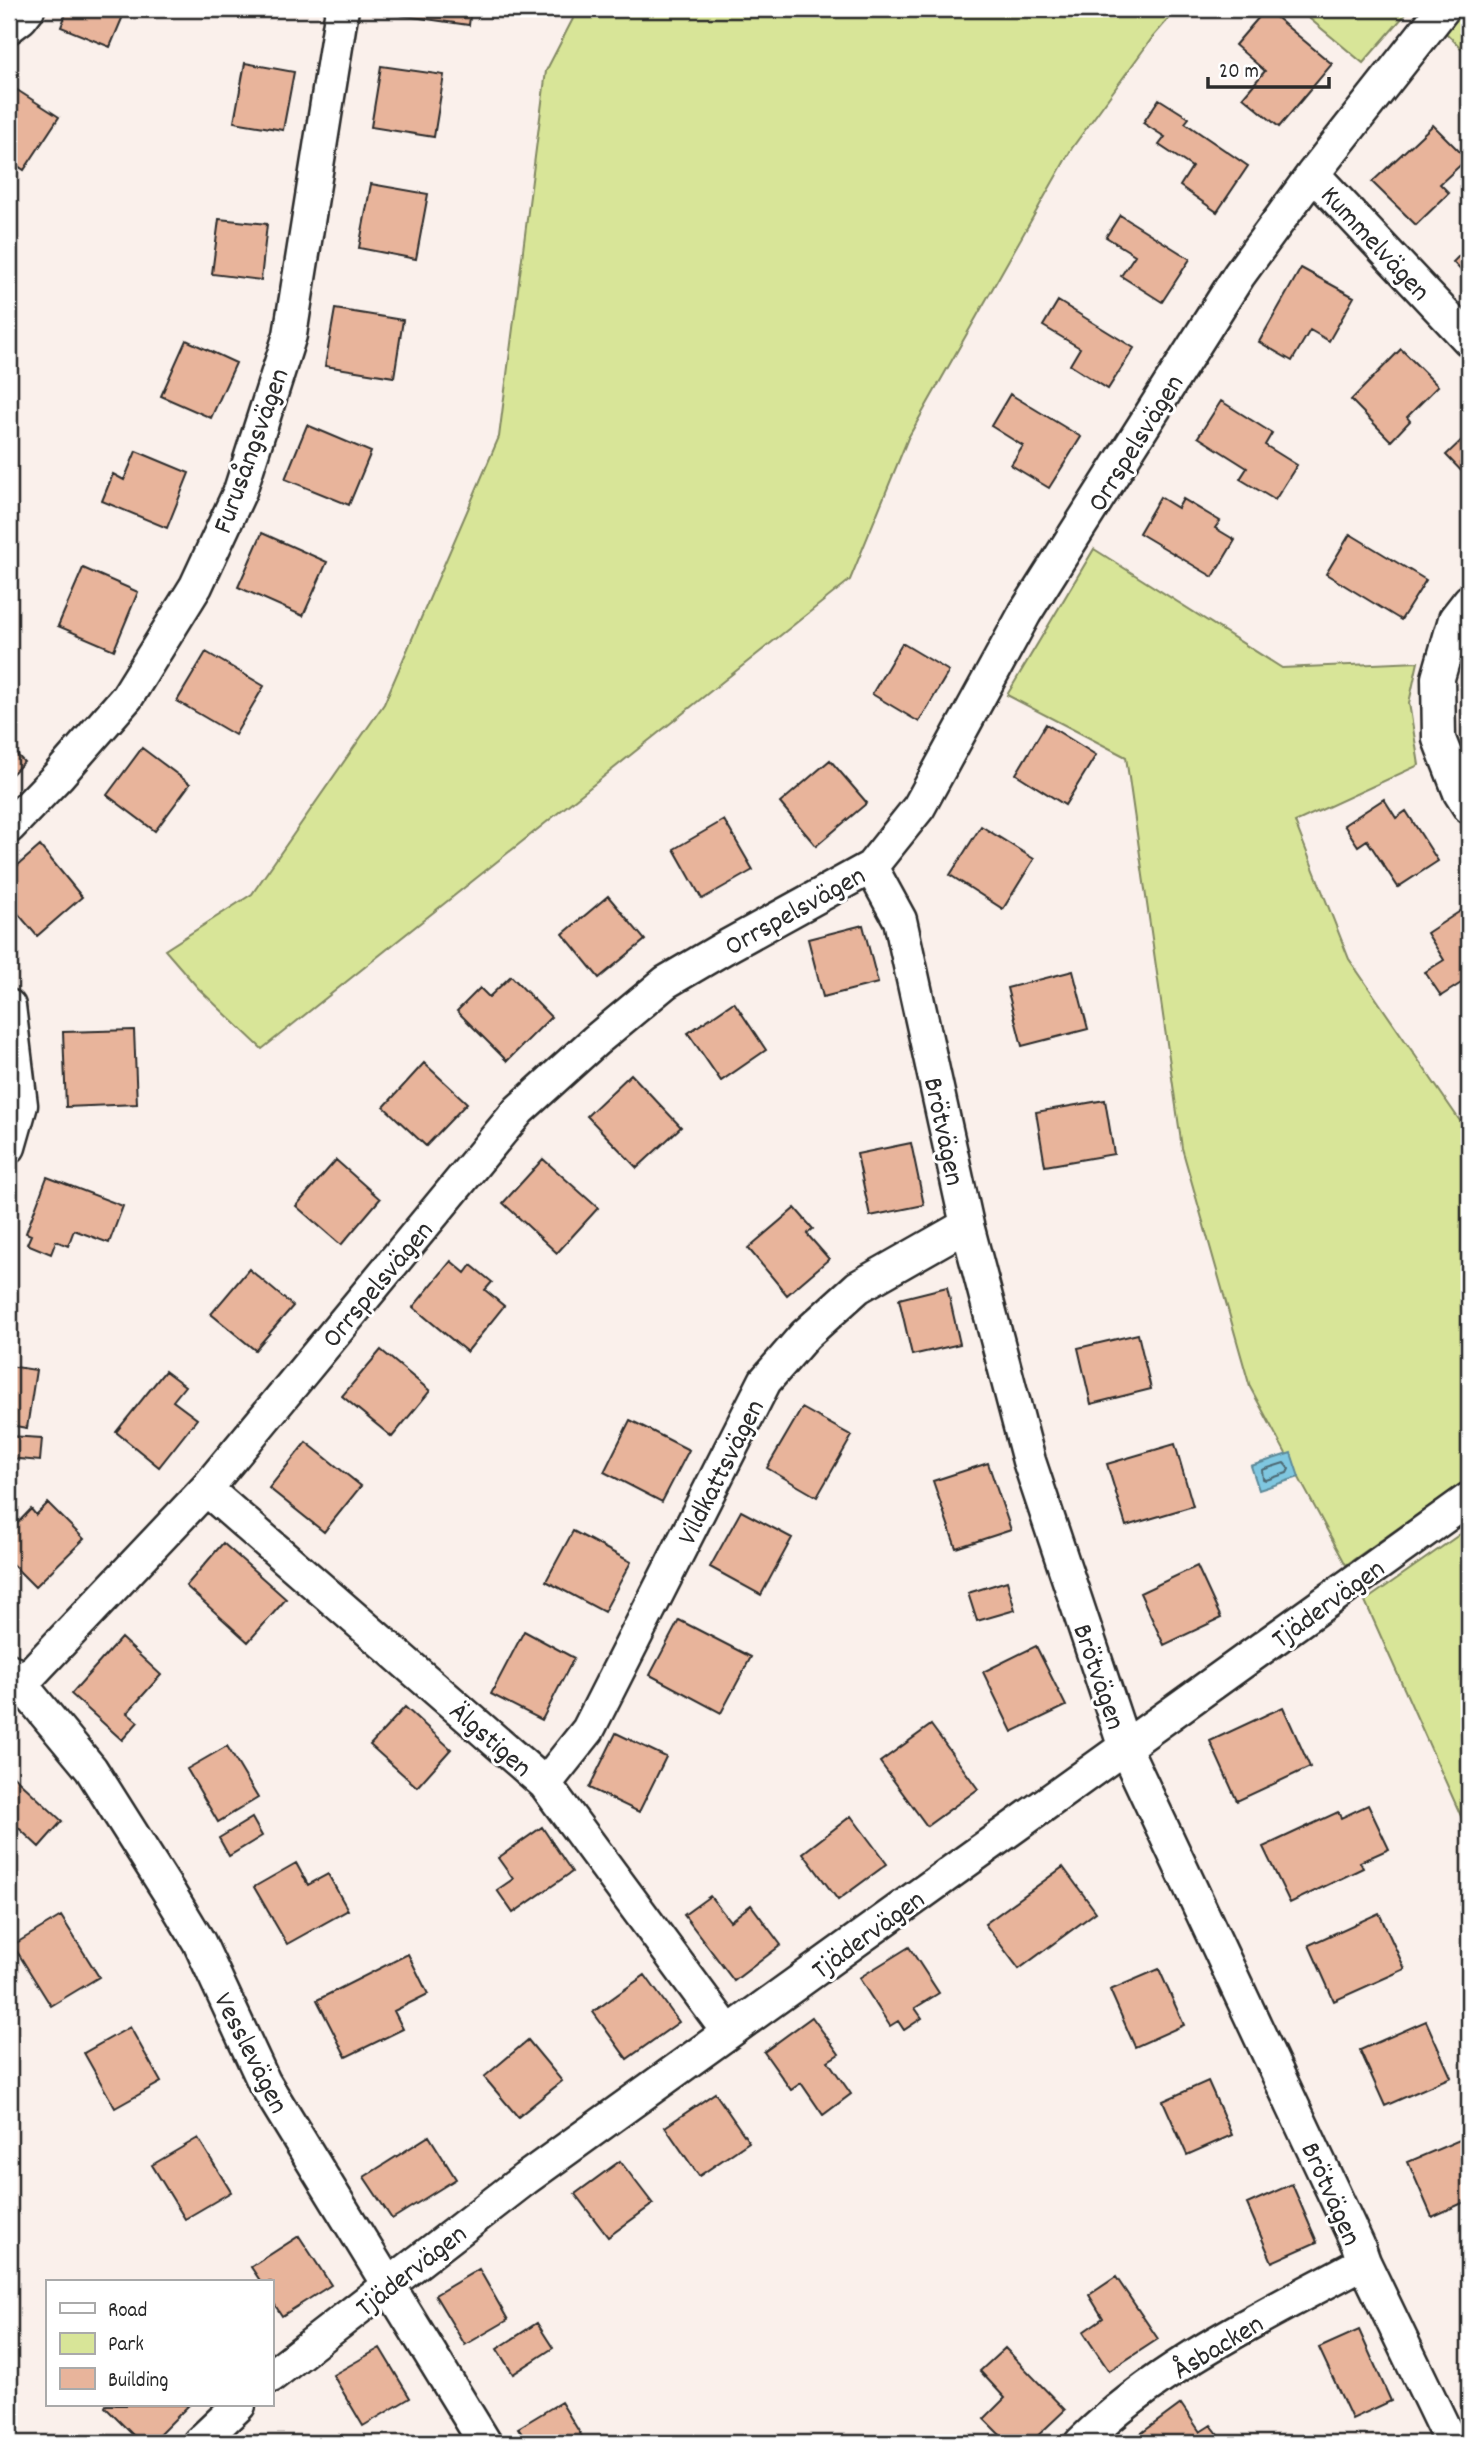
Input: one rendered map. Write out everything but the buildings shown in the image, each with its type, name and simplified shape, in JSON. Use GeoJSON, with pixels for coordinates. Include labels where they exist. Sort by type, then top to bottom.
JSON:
{"type":"FeatureCollection","features":[{"type":"Feature","properties":{"kind":"street"},"geometry":{"type":"LineString","coordinates":[[9,27],[28,9]]}},
{"type":"Feature","properties":{"kind":"street","name":"Furusångsvägen"},"geometry":{"type":"LineString","coordinates":[[9,827],[127,697],[196,586],[240,491],[290,335],[342,9]]}},
{"type":"Feature","properties":{"kind":"street","name":"Orrspelsvägen"},"geometry":{"type":"LineString","coordinates":[[12,1684],[206,1489],[519,1110],[595,1041],[666,982],[871,867],[919,807],[1025,613],[1239,275],[1313,174],[1443,9]]}},
{"type":"Feature","properties":{"kind":"street","name":"Kummelvägen"},"geometry":{"type":"LineString","coordinates":[[1313,174],[1469,340]]}},
{"type":"Feature","properties":{"kind":"street"},"geometry":{"type":"LineString","coordinates":[[1469,601],[1455,619],[1438,678],[1439,740],[1460,793],[1469,807]]}},
{"type":"Feature","properties":{"kind":"street","name":"Brötvägen"},"geometry":{"type":"LineString","coordinates":[[871,867],[900,920],[967,1225],[1029,1461],[1125,1748],[1451,2443]]}},
{"type":"Feature","properties":{"kind":"street"},"geometry":{"type":"LineString","coordinates":[[9,1006],[21,1105],[9,1147]]}},
{"type":"Feature","properties":{"kind":"street","name":"Vildkattsvägen"},"geometry":{"type":"LineString","coordinates":[[545,1784],[588,1730],[765,1381],[805,1335],[858,1287],[967,1225]]}},
{"type":"Feature","properties":{"kind":"street","name":"Älgstigen"},"geometry":{"type":"LineString","coordinates":[[206,1489],[545,1784],[728,2032]]}},
{"type":"Feature","properties":{"kind":"street","name":"Tjädervägen"},"geometry":{"type":"LineString","coordinates":[[273,2374],[525,2179],[1469,1499]]}},
{"type":"Feature","properties":{"kind":"street","name":"Vesslevägen"},"geometry":{"type":"LineString","coordinates":[[12,1684],[92,1769],[199,1942],[264,2082],[485,2443]]}},
{"type":"Feature","properties":{"kind":"street","name":"Åsbacken"},"geometry":{"type":"LineString","coordinates":[[1081,2443],[1102,2422],[1196,2353],[1364,2262]]}},
{"type":"Feature","properties":{"kind":"street"},"geometry":{"type":"LineString","coordinates":[[199,2443],[238,2406]]}},
{"type":"Feature","properties":{"kind":"green space"},"geometry":{"type":"Polygon","coordinates":[[[578,9],[1177,9],[1152,38],[1072,148],[908,438],[850,580],[262,1049],[198,988],[165,950],[252,894],[384,704],[499,437],[546,71],[578,9]]]}},
{"type":"Feature","properties":{"kind":"green space"},"geometry":{"type":"Polygon","coordinates":[[[1298,9],[1410,9],[1363,63],[1298,9]]]}},
{"type":"Feature","properties":{"kind":"green space"},"geometry":{"type":"Polygon","coordinates":[[[1422,9],[1469,9],[1469,56],[1422,9]]]}},
{"type":"Feature","properties":{"kind":"green space"},"geometry":{"type":"Polygon","coordinates":[[[1094,549],[1282,668],[1418,662],[1409,703],[1419,765],[1295,822],[1349,959],[1469,1134],[1469,1478],[1346,1565],[1250,1387],[1182,1148],[1126,757],[1007,695],[1094,549]]]}},
{"type":"Feature","properties":{"kind":"green space"},"geometry":{"type":"Polygon","coordinates":[[[1469,1528],[1469,1834],[1365,1601],[1469,1528]]]}},
{"type":"Feature","properties":{"kind":"water"},"geometry":{"type":"Polygon","coordinates":[[[1291,1453],[1299,1477],[1259,1490],[1251,1466],[1291,1453]]]}}]}
